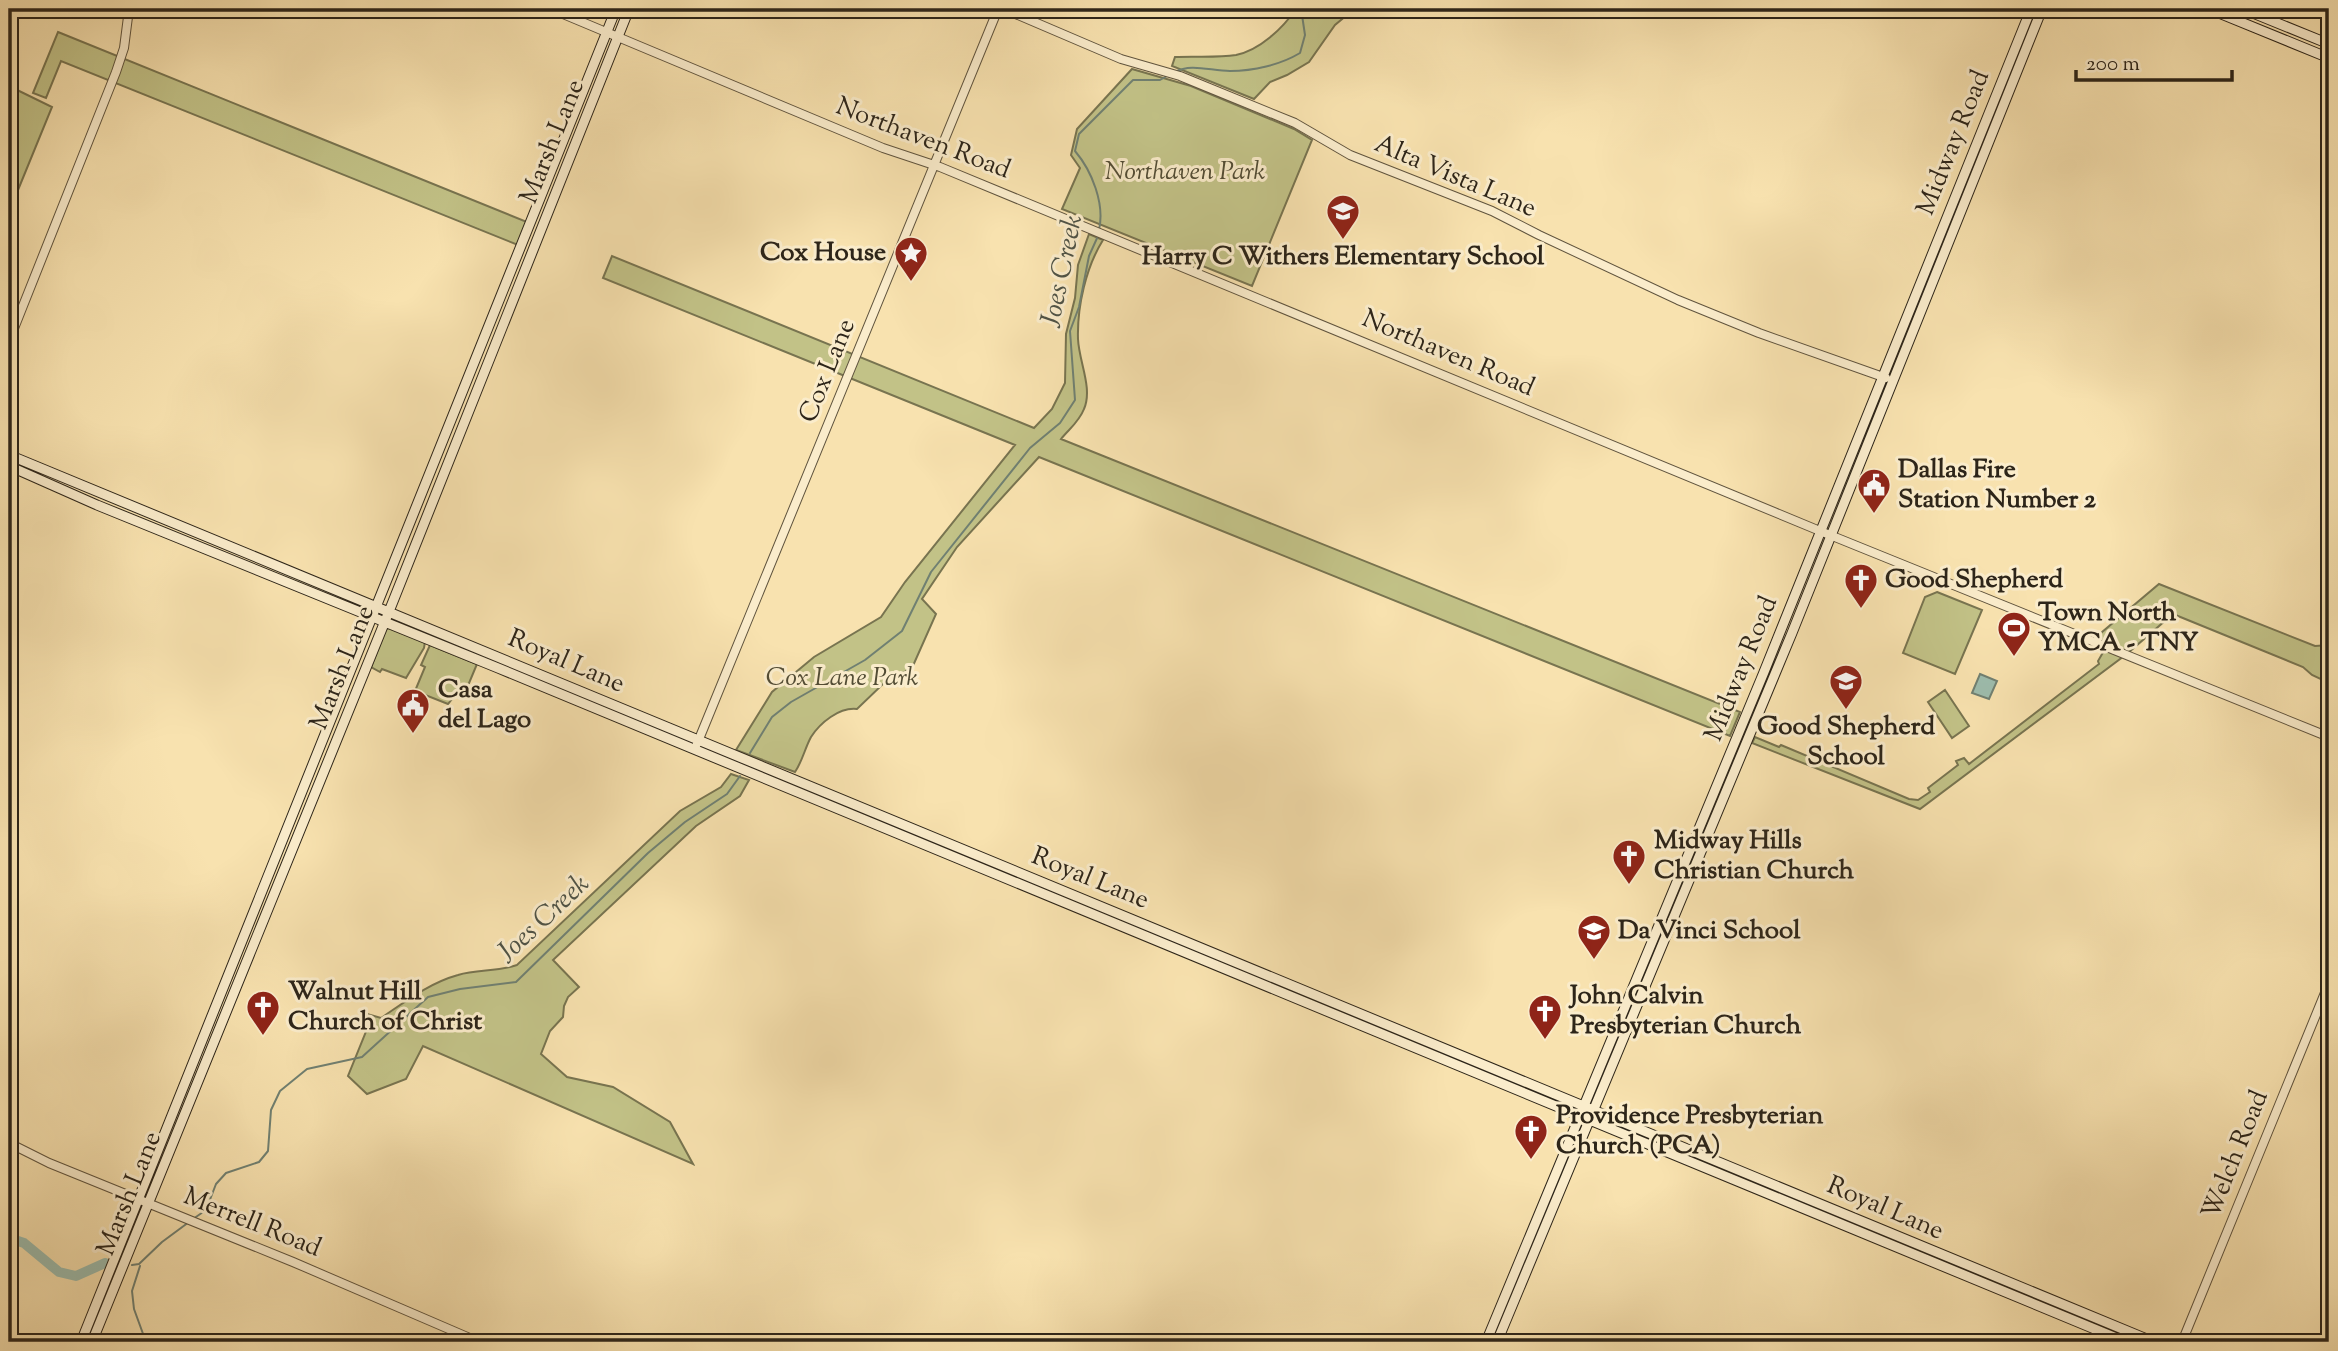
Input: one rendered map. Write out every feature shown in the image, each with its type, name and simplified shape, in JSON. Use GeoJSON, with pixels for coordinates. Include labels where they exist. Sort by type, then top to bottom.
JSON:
{"type":"FeatureCollection","features":[{"type":"Feature","properties":{"kind":"main road","name":"Marsh Lane"},"geometry":{"type":"LineString","coordinates":[[92,1342],[333,716],[616,9]]}},
{"type":"Feature","properties":{"kind":"main road","name":"Marsh Lane"},"geometry":{"type":"LineString","coordinates":[[81,1342],[144,1202],[344,721],[629,9]]}},
{"type":"Feature","properties":{"kind":"main road","name":"Midway Road"},"geometry":{"type":"LineString","coordinates":[[1497,1342],[2031,9]]}},
{"type":"Feature","properties":{"kind":"main road","name":"Midway Road"},"geometry":{"type":"LineString","coordinates":[[1589,1108],[1830,535],[2042,9]]}},
{"type":"Feature","properties":{"kind":"main road"},"geometry":{"type":"LineString","coordinates":[[2209,9],[2329,58]]}},
{"type":"Feature","properties":{"kind":"main road"},"geometry":{"type":"LineString","coordinates":[[2243,9],[2329,44]]}},
{"type":"Feature","properties":{"kind":"main road","name":"Royal Lane"},"geometry":{"type":"LineString","coordinates":[[9,455],[389,611],[619,719],[1585,1118],[1995,1282],[2154,1342]]}},
{"type":"Feature","properties":{"kind":"main road","name":"Royal Lane"},"geometry":{"type":"LineString","coordinates":[[9,467],[373,617],[699,739],[1515,1076],[1995,1282],[2126,1342]]}},
{"type":"Feature","properties":{"kind":"main road"},"geometry":{"type":"LineString","coordinates":[[97,505],[102,495]]}},
{"type":"Feature","properties":{"kind":"main road"},"geometry":{"type":"LineString","coordinates":[[619,719],[624,709]]}},
{"type":"Feature","properties":{"kind":"main road"},"geometry":{"type":"LineString","coordinates":[[333,716],[344,721]]}},
{"type":"Feature","properties":{"kind":"main road"},"geometry":{"type":"LineString","coordinates":[[1512,1086],[1515,1076]]}},
{"type":"Feature","properties":{"kind":"main road","name":"Midway Road"},"geometry":{"type":"LineString","coordinates":[[1486,1342],[1585,1118]]}},
{"type":"Feature","properties":{"kind":"street"},"geometry":{"type":"LineString","coordinates":[[9,341],[116,72],[124,48],[129,9]]}},
{"type":"Feature","properties":{"kind":"street","name":"Northaven Road"},"geometry":{"type":"LineString","coordinates":[[551,9],[883,148],[934,165],[1820,531],[2329,737]]}},
{"type":"Feature","properties":{"kind":"street","name":"Cox Lane"},"geometry":{"type":"LineString","coordinates":[[694,749],[998,9]]}},
{"type":"Feature","properties":{"kind":"street","name":"Alta Vista Lane"},"geometry":{"type":"LineString","coordinates":[[1004,9],[1121,59],[1180,76],[1295,123],[1350,155],[1492,211],[1662,293],[1759,333],[1892,381]]}},
{"type":"Feature","properties":{"kind":"street","name":"Welch Road"},"geometry":{"type":"LineString","coordinates":[[2182,1342],[2329,983]]}},
{"type":"Feature","properties":{"kind":"street","name":"Merrell Road"},"geometry":{"type":"LineString","coordinates":[[9,1143],[49,1163],[293,1262],[478,1342]]}},
{"type":"Feature","properties":{"kind":"green space"},"geometry":{"type":"Polygon","coordinates":[[[1296,9],[1378,9],[1347,15],[1335,25],[1309,62],[1270,82],[1254,99],[1172,66],[1175,57],[1229,56],[1254,48],[1278,31],[1296,9]]]}},
{"type":"Feature","properties":{"kind":"green space"},"geometry":{"type":"Polygon","coordinates":[[[58,32],[527,222],[518,245],[61,61],[46,98],[33,93],[58,32]]]}},
{"type":"Feature","properties":{"kind":"green space","name":"Northaven Park"},"geometry":{"type":"Polygon","coordinates":[[[1132,69],[1191,86],[1294,129],[1312,140],[1252,286],[1062,209],[1080,168],[1071,155],[1077,129],[1132,69]]]}},
{"type":"Feature","properties":{"kind":"green space"},"geometry":{"type":"Polygon","coordinates":[[[9,86],[52,107],[9,212],[9,86]]]}},
{"type":"Feature","properties":{"kind":"green space","name":"Cox Lane Park"},"geometry":{"type":"Polygon","coordinates":[[[1089,234],[1103,240],[1087,275],[1079,314],[1078,339],[1086,384],[1086,401],[1079,418],[1061,439],[1740,712],[1730,736],[1039,457],[957,547],[922,599],[936,614],[912,668],[884,683],[857,709],[837,713],[819,726],[795,772],[736,750],[772,692],[814,657],[881,617],[905,582],[1015,445],[603,278],[612,256],[1034,428],[1052,409],[1065,383],[1066,334],[1075,298],[1078,265],[1089,234]]]}},
{"type":"Feature","properties":{"kind":"green space"},"geometry":{"type":"Polygon","coordinates":[[[2159,584],[2315,646],[2329,645],[2329,683],[2303,667],[2173,614],[2129,652],[2095,638],[2159,584]]]}},
{"type":"Feature","properties":{"kind":"green space"},"geometry":{"type":"Polygon","coordinates":[[[1937,592],[1982,610],[1955,674],[1903,653],[1925,597],[1937,592]]]}},
{"type":"Feature","properties":{"kind":"green space"},"geometry":{"type":"Polygon","coordinates":[[[386,629],[425,642],[406,678],[371,667],[386,629]]]}},
{"type":"Feature","properties":{"kind":"green space"},"geometry":{"type":"Polygon","coordinates":[[[430,645],[477,664],[467,688],[456,694],[448,704],[415,691],[425,667],[421,665],[430,645]]]}},
{"type":"Feature","properties":{"kind":"green space"},"geometry":{"type":"Polygon","coordinates":[[[2105,649],[2124,656],[1920,809],[1752,743],[1755,737],[1779,747],[1781,745],[1909,799],[1918,800],[1930,792],[1928,788],[1958,765],[1956,761],[1964,758],[1969,764],[2099,664],[2105,649]]]}},
{"type":"Feature","properties":{"kind":"green space"},"geometry":{"type":"Polygon","coordinates":[[[1945,690],[1969,726],[1952,738],[1928,702],[1945,690]]]}},
{"type":"Feature","properties":{"kind":"green space"},"geometry":{"type":"Polygon","coordinates":[[[731,774],[749,780],[740,796],[696,826],[553,960],[579,987],[568,997],[563,1017],[550,1031],[541,1054],[567,1077],[613,1087],[670,1122],[693,1164],[423,1046],[406,1079],[367,1094],[348,1076],[367,1029],[362,1025],[367,1014],[381,1018],[408,999],[447,978],[517,965],[680,811],[721,787],[731,774]]]}},
{"type":"Feature","properties":{"kind":"shaded area"},"geometry":{"type":"Polygon","coordinates":[[[1980,674],[1997,681],[1989,699],[1972,693],[1980,674]]]}},
{"type":"Feature","properties":{"kind":"waterway","name":"Joes Creek"},"geometry":{"type":"LineString","coordinates":[[1175,72],[1194,68],[1248,70],[1292,57],[1300,53],[1305,35],[1302,15],[1307,9]]}},
{"type":"Feature","properties":{"kind":"waterway","name":"Joes Creek"},"geometry":{"type":"LineString","coordinates":[[1099,230],[1100,210],[1096,188],[1075,151],[1079,134],[1133,80],[1160,80],[1167,76]]}},
{"type":"Feature","properties":{"kind":"waterway","name":"Joes Creek"},"geometry":{"type":"LineString","coordinates":[[750,753],[772,717],[791,702],[865,660],[902,631],[931,572],[1030,448],[1060,423],[1075,400],[1070,331],[1079,307],[1089,256],[1098,236]]}},
{"type":"Feature","properties":{"kind":"waterway","name":"Joes Creek"},"geometry":{"type":"LineString","coordinates":[[193,1219],[206,1210],[216,1184],[226,1173],[259,1162],[268,1151],[271,1110],[280,1091],[307,1069],[362,1057],[428,997],[460,989],[516,982],[648,853],[685,822],[727,794],[740,776]]}},
{"type":"Feature","properties":{"kind":"waterway","name":"Joes Creek"},"geometry":{"type":"LineString","coordinates":[[132,1265],[139,1264],[189,1222]]}},
{"type":"Feature","properties":{"kind":"waterway","name":"Joes Creek"},"geometry":{"type":"LineString","coordinates":[[9,1238],[24,1243],[59,1272],[76,1276],[105,1263]]}},
{"type":"Feature","properties":{"kind":"waterway"},"geometry":{"type":"LineString","coordinates":[[140,1266],[132,1291],[134,1309],[146,1342]]}},
{"type":"Feature","properties":{"kind":"place","name":"Harry C Withers Elementary School"},"geometry":{"type":"Point","coordinates":[1343,241]}},
{"type":"Feature","properties":{"kind":"place","name":"Cox House"},"geometry":{"type":"Point","coordinates":[911,283]}},
{"type":"Feature","properties":{"kind":"place","name":"Dallas Fire Station Number 2"},"geometry":{"type":"Point","coordinates":[1874,515]}},
{"type":"Feature","properties":{"kind":"place","name":"Good Shepherd"},"geometry":{"type":"Point","coordinates":[1861,610]}},
{"type":"Feature","properties":{"kind":"place","name":"Town North YMCA - TNY"},"geometry":{"type":"Point","coordinates":[2014,658]}},
{"type":"Feature","properties":{"kind":"place","name":"Good Shepherd School"},"geometry":{"type":"Point","coordinates":[1846,711]}},
{"type":"Feature","properties":{"kind":"place","name":"Casa del Lago"},"geometry":{"type":"Point","coordinates":[413,735]}},
{"type":"Feature","properties":{"kind":"place","name":"Midway Hills Christian Church"},"geometry":{"type":"Point","coordinates":[1629,886]}},
{"type":"Feature","properties":{"kind":"place","name":"Da Vinci School"},"geometry":{"type":"Point","coordinates":[1594,961]}},
{"type":"Feature","properties":{"kind":"place","name":"Walnut Hill Church of Christ"},"geometry":{"type":"Point","coordinates":[263,1037]}},
{"type":"Feature","properties":{"kind":"place","name":"John Calvin Presbyterian Church"},"geometry":{"type":"Point","coordinates":[1545,1041]}},
{"type":"Feature","properties":{"kind":"place","name":"Providence Presbyterian Church (PCA)"},"geometry":{"type":"Point","coordinates":[1531,1161]}}]}
